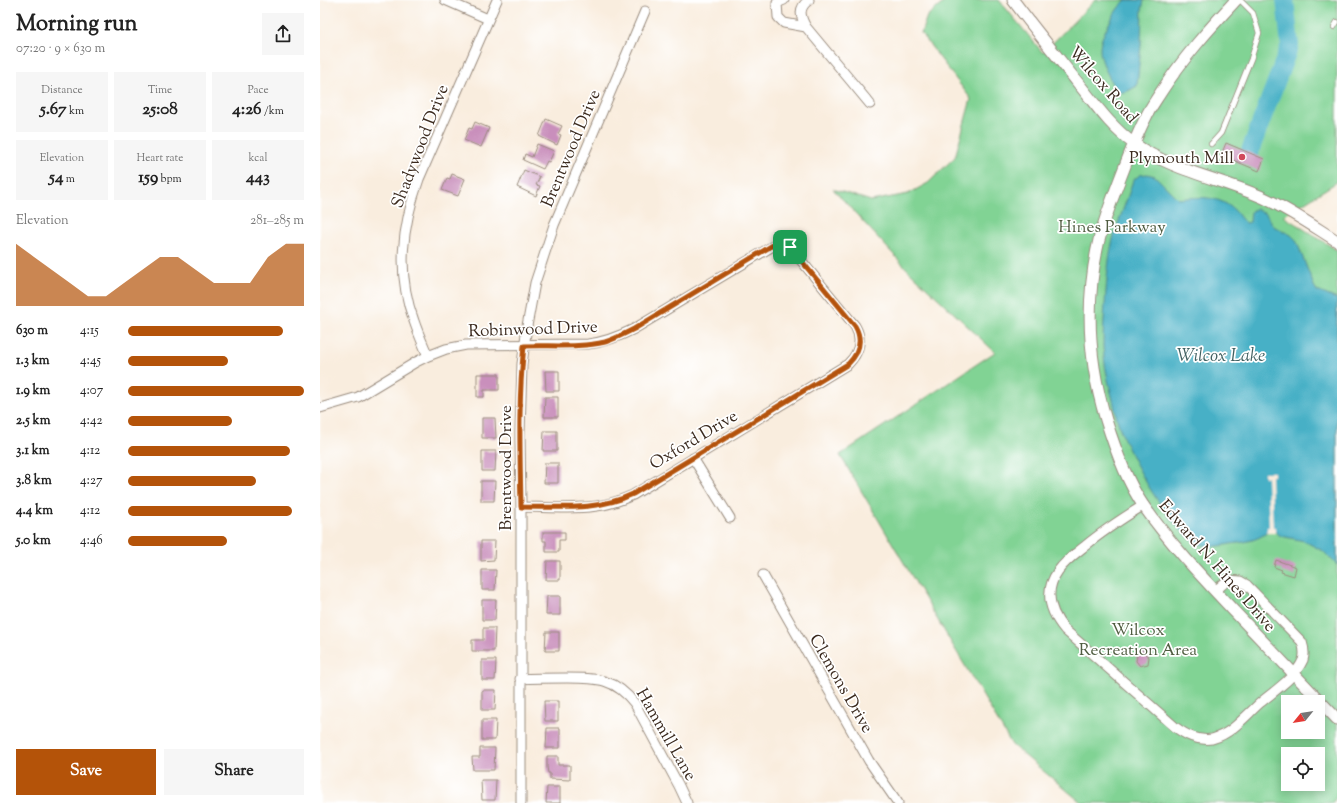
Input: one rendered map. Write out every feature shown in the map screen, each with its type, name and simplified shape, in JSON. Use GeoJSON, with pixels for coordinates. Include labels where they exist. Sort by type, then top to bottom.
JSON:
{"type":"FeatureCollection","features":[{"type":"Feature","properties":{"kind":"street"},"geometry":{"type":"LineString","coordinates":[[445,0],[488,19]]}},
{"type":"Feature","properties":{"kind":"street","name":"Shadywood Drive"},"geometry":{"type":"LineString","coordinates":[[428,356],[414,321],[404,284],[403,254],[406,223],[419,179],[497,0]]}},
{"type":"Feature","properties":{"kind":"street"},"geometry":{"type":"LineString","coordinates":[[784,0],[777,3],[778,17],[784,23],[806,27]]}},
{"type":"Feature","properties":{"kind":"street"},"geometry":{"type":"LineString","coordinates":[[809,0],[804,3],[800,13],[806,27],[870,104]]}},
{"type":"Feature","properties":{"kind":"street","name":"Wilcox Road"},"geometry":{"type":"LineString","coordinates":[[1012,0],[1110,124],[1134,143],[1158,157],[1192,172],[1252,193],[1280,205],[1337,241]]}},
{"type":"Feature","properties":{"kind":"street","name":"Edward N. Hines Drive"},"geometry":{"type":"LineString","coordinates":[[1236,0],[1177,68],[1146,116],[1108,209],[1099,239],[1091,291],[1090,329],[1094,366],[1107,422],[1125,471],[1144,506],[1172,542],[1215,591],[1337,719]]}},
{"type":"Feature","properties":{"kind":"street","name":"Brentwood Drive"},"geometry":{"type":"LineString","coordinates":[[521,803],[520,433],[524,346],[535,283],[554,225],[645,11]]}},
{"type":"Feature","properties":{"kind":"street","name":"Robinwood Drive"},"geometry":{"type":"LineString","coordinates":[[320,408],[337,404],[363,394],[428,356],[446,349],[466,346],[524,346],[605,342],[634,329],[774,244],[782,242],[790,247],[855,326],[859,336],[859,345]]}},
{"type":"Feature","properties":{"kind":"street","name":"Oxford Drive"},"geometry":{"type":"LineString","coordinates":[[521,507],[590,507],[614,503],[633,494],[848,364],[854,358],[859,345]]}},
{"type":"Feature","properties":{"kind":"street"},"geometry":{"type":"LineString","coordinates":[[693,458],[730,518]]}},
{"type":"Feature","properties":{"kind":"street"},"geometry":{"type":"LineString","coordinates":[[1144,506],[1106,528],[1071,557],[1058,570],[1050,587],[1051,610],[1065,630],[1175,727],[1184,734],[1193,738],[1211,739],[1227,732],[1293,674],[1304,658],[1302,642],[1247,585],[1240,581],[1228,580],[1215,591]]}},
{"type":"Feature","properties":{"kind":"street","name":"Clemons Drive"},"geometry":{"type":"LineString","coordinates":[[763,575],[868,761],[898,803]]}},
{"type":"Feature","properties":{"kind":"street","name":"Hammill Lane"},"geometry":{"type":"LineString","coordinates":[[520,679],[592,678],[607,681],[620,688],[635,704],[679,786],[686,803]]}},
{"type":"Feature","properties":{"kind":"lane"},"geometry":{"type":"LineString","coordinates":[[1211,144],[1221,133],[1251,59],[1259,33],[1253,13],[1240,0]]}},
{"type":"Feature","properties":{"kind":"lane"},"geometry":{"type":"LineString","coordinates":[[1334,27],[1337,22]]}},
{"type":"Feature","properties":{"kind":"green space","name":"Hines Parkway"},"geometry":{"type":"Polygon","coordinates":[[[947,0],[999,0],[1043,53],[1095,0],[1337,0],[1337,182],[1283,216],[1337,250],[1337,797],[1332,803],[1082,803],[1012,745],[840,455],[995,352],[907,269],[833,189],[871,201],[908,194],[928,183],[955,157],[971,99],[921,33],[927,16],[947,0]]]}},
{"type":"Feature","properties":{"kind":"water"},"geometry":{"type":"Polygon","coordinates":[[[1126,0],[1144,0],[1142,10],[1141,45],[1137,86],[1128,91],[1119,93],[1112,84],[1104,66],[1100,47],[1103,35],[1119,7],[1126,0]]]}},
{"type":"Feature","properties":{"kind":"water","name":"Wilcox Lake"},"geometry":{"type":"Polygon","coordinates":[[[1147,174],[1155,176],[1178,199],[1206,198],[1220,201],[1232,208],[1242,220],[1247,223],[1250,222],[1251,211],[1256,209],[1266,214],[1273,226],[1291,235],[1296,240],[1317,291],[1337,299],[1337,565],[1323,551],[1304,541],[1281,536],[1275,532],[1267,532],[1264,535],[1250,541],[1239,543],[1215,546],[1200,544],[1189,537],[1177,526],[1164,510],[1141,474],[1132,456],[1118,423],[1105,366],[1103,346],[1104,325],[1108,267],[1115,232],[1133,180],[1140,175],[1147,174]]]}},
{"type":"Feature","properties":{"kind":"pier"},"geometry":{"type":"Polygon","coordinates":[[[1264,472],[1274,472],[1274,476],[1271,476],[1273,527],[1275,527],[1275,533],[1267,533],[1267,527],[1269,527],[1267,477],[1264,477],[1264,472]]]}},
{"type":"Feature","properties":{"kind":"building"},"geometry":{"type":"Polygon","coordinates":[[[546,119],[562,126],[558,134],[561,135],[557,145],[539,136],[546,119]]]}},
{"type":"Feature","properties":{"kind":"building"},"geometry":{"type":"Polygon","coordinates":[[[475,122],[489,128],[481,147],[464,140],[469,128],[472,129],[475,122]]]}},
{"type":"Feature","properties":{"kind":"building","name":"Plymouth Mill"},"geometry":{"type":"Polygon","coordinates":[[[1226,143],[1264,159],[1259,171],[1221,155],[1226,143]]]}},
{"type":"Feature","properties":{"kind":"building"},"geometry":{"type":"Polygon","coordinates":[[[537,144],[554,151],[549,162],[547,161],[543,169],[523,160],[525,154],[532,157],[537,144]]]}},
{"type":"Feature","properties":{"kind":"building"},"geometry":{"type":"Polygon","coordinates":[[[524,170],[540,177],[536,185],[540,186],[536,196],[517,187],[524,170]]]}},
{"type":"Feature","properties":{"kind":"building"},"geometry":{"type":"Polygon","coordinates":[[[452,174],[465,179],[458,196],[442,190],[447,178],[450,179],[452,174]]]}},
{"type":"Feature","properties":{"kind":"building"},"geometry":{"type":"Polygon","coordinates":[[[545,371],[559,371],[559,391],[546,391],[545,371]]]}},
{"type":"Feature","properties":{"kind":"building"},"geometry":{"type":"Polygon","coordinates":[[[477,374],[499,374],[499,390],[484,390],[484,397],[477,397],[477,374]]]}},
{"type":"Feature","properties":{"kind":"building"},"geometry":{"type":"Polygon","coordinates":[[[545,397],[558,397],[558,417],[544,417],[545,397]]]}},
{"type":"Feature","properties":{"kind":"building"},"geometry":{"type":"Polygon","coordinates":[[[482,418],[495,418],[496,438],[482,438],[482,418]]]}},
{"type":"Feature","properties":{"kind":"building"},"geometry":{"type":"Polygon","coordinates":[[[544,431],[557,431],[557,451],[543,451],[544,431]]]}},
{"type":"Feature","properties":{"kind":"building"},"geometry":{"type":"Polygon","coordinates":[[[482,451],[496,451],[495,471],[482,471],[482,451]]]}},
{"type":"Feature","properties":{"kind":"building"},"geometry":{"type":"Polygon","coordinates":[[[545,463],[558,463],[558,483],[544,483],[545,463]]]}},
{"type":"Feature","properties":{"kind":"building"},"geometry":{"type":"Polygon","coordinates":[[[481,481],[495,481],[494,501],[481,501],[481,481]]]}},
{"type":"Feature","properties":{"kind":"building"},"geometry":{"type":"Polygon","coordinates":[[[543,532],[565,532],[565,540],[559,540],[559,552],[546,552],[546,541],[543,541],[543,532]]]}},
{"type":"Feature","properties":{"kind":"building"},"geometry":{"type":"Polygon","coordinates":[[[481,541],[495,541],[494,560],[481,561],[481,541]]]}},
{"type":"Feature","properties":{"kind":"building"},"geometry":{"type":"Polygon","coordinates":[[[1276,560],[1296,567],[1294,576],[1281,572],[1282,570],[1274,567],[1276,560]]]}},
{"type":"Feature","properties":{"kind":"building"},"geometry":{"type":"Polygon","coordinates":[[[547,561],[560,561],[560,580],[546,580],[547,561]]]}},
{"type":"Feature","properties":{"kind":"building"},"geometry":{"type":"Polygon","coordinates":[[[482,570],[496,570],[495,590],[482,590],[482,570]]]}},
{"type":"Feature","properties":{"kind":"building"},"geometry":{"type":"Polygon","coordinates":[[[547,596],[560,596],[560,615],[546,615],[547,596]]]}},
{"type":"Feature","properties":{"kind":"building"},"geometry":{"type":"Polygon","coordinates":[[[482,600],[496,600],[495,620],[482,620],[482,600]]]}},
{"type":"Feature","properties":{"kind":"building"},"geometry":{"type":"Polygon","coordinates":[[[483,628],[495,628],[494,651],[472,651],[472,640],[483,640],[483,628]]]}},
{"type":"Feature","properties":{"kind":"building"},"geometry":{"type":"Polygon","coordinates":[[[546,632],[559,632],[559,651],[545,651],[546,632]]]}},
{"type":"Feature","properties":{"kind":"building"},"geometry":{"type":"Polygon","coordinates":[[[1143,652],[1149,657],[1148,664],[1140,666],[1136,661],[1137,655],[1143,652]]]}},
{"type":"Feature","properties":{"kind":"building"},"geometry":{"type":"Polygon","coordinates":[[[482,660],[496,660],[495,680],[482,680],[482,660]]]}},
{"type":"Feature","properties":{"kind":"building"},"geometry":{"type":"Polygon","coordinates":[[[482,690],[496,690],[495,710],[482,710],[482,690]]]}},
{"type":"Feature","properties":{"kind":"building"},"geometry":{"type":"Polygon","coordinates":[[[544,701],[558,701],[558,721],[545,721],[544,701]]]}},
{"type":"Feature","properties":{"kind":"building"},"geometry":{"type":"Polygon","coordinates":[[[482,720],[496,720],[495,740],[482,740],[482,720]]]}},
{"type":"Feature","properties":{"kind":"building"},"geometry":{"type":"Polygon","coordinates":[[[547,728],[560,728],[560,748],[546,748],[547,728]]]}},
{"type":"Feature","properties":{"kind":"building"},"geometry":{"type":"Polygon","coordinates":[[[480,748],[495,748],[494,770],[473,770],[472,757],[480,757],[480,748]]]}},
{"type":"Feature","properties":{"kind":"building"},"geometry":{"type":"Polygon","coordinates":[[[547,756],[558,756],[558,765],[570,765],[570,780],[550,779],[550,773],[548,773],[547,767],[547,756]]]}},
{"type":"Feature","properties":{"kind":"building"},"geometry":{"type":"Polygon","coordinates":[[[481,780],[496,780],[495,800],[482,800],[481,780]]]}},
{"type":"Feature","properties":{"kind":"building"},"geometry":{"type":"Polygon","coordinates":[[[547,787],[560,787],[560,803],[546,803],[547,787]]]}},
{"type":"Feature","properties":{"kind":"waterway"},"geometry":{"type":"LineString","coordinates":[[1250,151],[1290,45],[1285,0]]}},
{"type":"Feature","properties":{"kind":"place","name":"Plymouth Mill"},"geometry":{"type":"Point","coordinates":[1242,157]}},
{"type":"Feature","properties":{"kind":"route"},"geometry":{"type":"LineString","coordinates":[[782,242],[790,247],[857,330],[859,345],[854,358],[848,364],[624,499],[614,503],[590,507],[521,507],[520,407],[524,346],[605,342],[634,329],[774,244],[782,242]]}},
{"type":"Feature","properties":{"kind":"park label","name":"Wilcox Recreation Area"},"geometry":{"type":"Point","coordinates":[1138,639]}}]}
